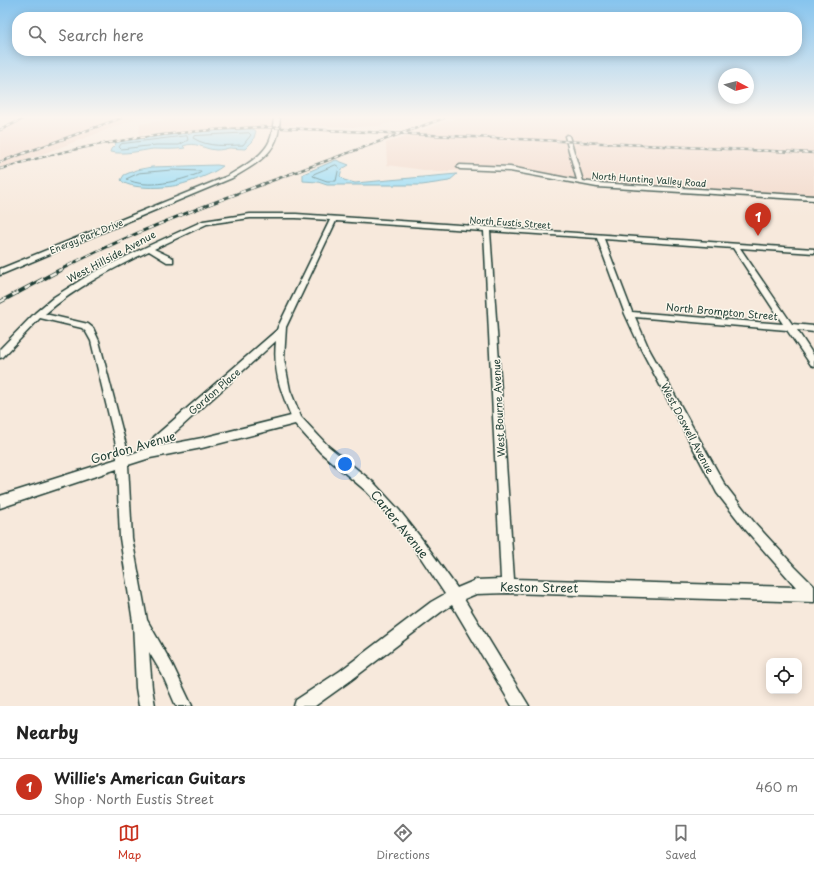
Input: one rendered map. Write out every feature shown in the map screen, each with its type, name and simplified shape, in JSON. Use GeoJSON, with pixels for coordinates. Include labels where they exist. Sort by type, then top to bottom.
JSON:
{"type":"FeatureCollection","features":[{"type":"Feature","properties":{"kind":"street","name":"Energy Park Drive"},"geometry":{"type":"LineString","coordinates":[[0,272],[230,177],[256,160],[264,151]]}},
{"type":"Feature","properties":{"kind":"street"},"geometry":{"type":"LineString","coordinates":[[572,151],[581,182]]}},
{"type":"Feature","properties":{"kind":"street","name":"North Hunting Valley Road"},"geometry":{"type":"LineString","coordinates":[[460,167],[510,169],[604,186],[814,198]]}},
{"type":"Feature","properties":{"kind":"street","name":"North Eustis Street"},"geometry":{"type":"LineString","coordinates":[[205,222],[232,218],[265,216],[334,219],[814,251]]}},
{"type":"Feature","properties":{"kind":"street","name":"Carter Avenue"},"geometry":{"type":"LineString","coordinates":[[334,219],[281,332],[279,359],[280,373],[285,390],[298,419],[324,449],[370,487],[395,514],[417,542],[468,617],[521,706]]}},
{"type":"Feature","properties":{"kind":"street","name":"West Hillside Avenue"},"geometry":{"type":"LineString","coordinates":[[0,354],[49,305],[76,286],[148,248],[205,222]]}},
{"type":"Feature","properties":{"kind":"street","name":"West Bourne Avenue"},"geometry":{"type":"LineString","coordinates":[[487,230],[508,586]]}},
{"type":"Feature","properties":{"kind":"street","name":"West Doswell Avenue"},"geometry":{"type":"LineString","coordinates":[[600,237],[629,314],[645,349],[721,489],[749,525],[790,572],[814,594]]}},
{"type":"Feature","properties":{"kind":"street"},"geometry":{"type":"LineString","coordinates":[[734,246],[814,363]]}},
{"type":"Feature","properties":{"kind":"street"},"geometry":{"type":"LineString","coordinates":[[148,248],[170,260]]}},
{"type":"Feature","properties":{"kind":"street","name":"North Brompton Street"},"geometry":{"type":"LineString","coordinates":[[629,314],[814,329]]}},
{"type":"Feature","properties":{"kind":"street"},"geometry":{"type":"LineString","coordinates":[[38,315],[78,324],[90,330],[95,341],[116,420],[123,462],[126,538],[140,622],[144,688],[147,706]]}},
{"type":"Feature","properties":{"kind":"street","name":"Gordon Place"},"geometry":{"type":"LineString","coordinates":[[150,453],[158,440],[281,332]]}},
{"type":"Feature","properties":{"kind":"street","name":"Gordon Avenue"},"geometry":{"type":"LineString","coordinates":[[0,502],[150,453],[298,419]]}},
{"type":"Feature","properties":{"kind":"street","name":"Keston Street"},"geometry":{"type":"LineString","coordinates":[[302,706],[345,676],[436,607],[453,597],[476,587],[508,586],[814,594]]}},
{"type":"Feature","properties":{"kind":"street"},"geometry":{"type":"LineString","coordinates":[[140,622],[167,669],[184,706]]}},
{"type":"Feature","properties":{"kind":"shaded area"},"geometry":{"type":"Polygon","coordinates":[[[0,151],[51,151],[0,170],[0,151]]]}},
{"type":"Feature","properties":{"kind":"shaded area"},"geometry":{"type":"Polygon","coordinates":[[[386,151],[814,151],[814,196],[598,183],[505,166],[462,165],[463,170],[439,172],[387,165],[386,151]]]}},
{"type":"Feature","properties":{"kind":"water"},"geometry":{"type":"Polygon","coordinates":[[[110,151],[140,151],[126,153],[110,151]]]}},
{"type":"Feature","properties":{"kind":"water"},"geometry":{"type":"Polygon","coordinates":[[[336,160],[349,165],[342,169],[340,176],[344,180],[355,183],[457,174],[449,181],[422,185],[327,185],[318,182],[303,181],[303,174],[336,160]]]}},
{"type":"Feature","properties":{"kind":"water"},"geometry":{"type":"Polygon","coordinates":[[[223,166],[202,177],[173,186],[139,187],[125,183],[121,180],[124,175],[136,170],[152,167],[223,166]]]}},
{"type":"Feature","properties":{"kind":"railway"},"geometry":{"type":"LineString","coordinates":[[0,162],[30,151]]}},
{"type":"Feature","properties":{"kind":"railway"},"geometry":{"type":"LineString","coordinates":[[0,169],[70,151]]}},
{"type":"Feature","properties":{"kind":"railway"},"geometry":{"type":"LineString","coordinates":[[260,185],[354,151]]}},
{"type":"Feature","properties":{"kind":"railway"},"geometry":{"type":"LineString","coordinates":[[770,151],[814,153]]}},
{"type":"Feature","properties":{"kind":"railway"},"geometry":{"type":"LineString","coordinates":[[58,271],[133,235],[263,184]]}},
{"type":"Feature","properties":{"kind":"railway"},"geometry":{"type":"LineString","coordinates":[[0,302],[60,270]]}},
{"type":"Feature","properties":{"kind":"place","name":"Willie's American Guitars"},"geometry":{"type":"Point","coordinates":[758,236]}}]}
